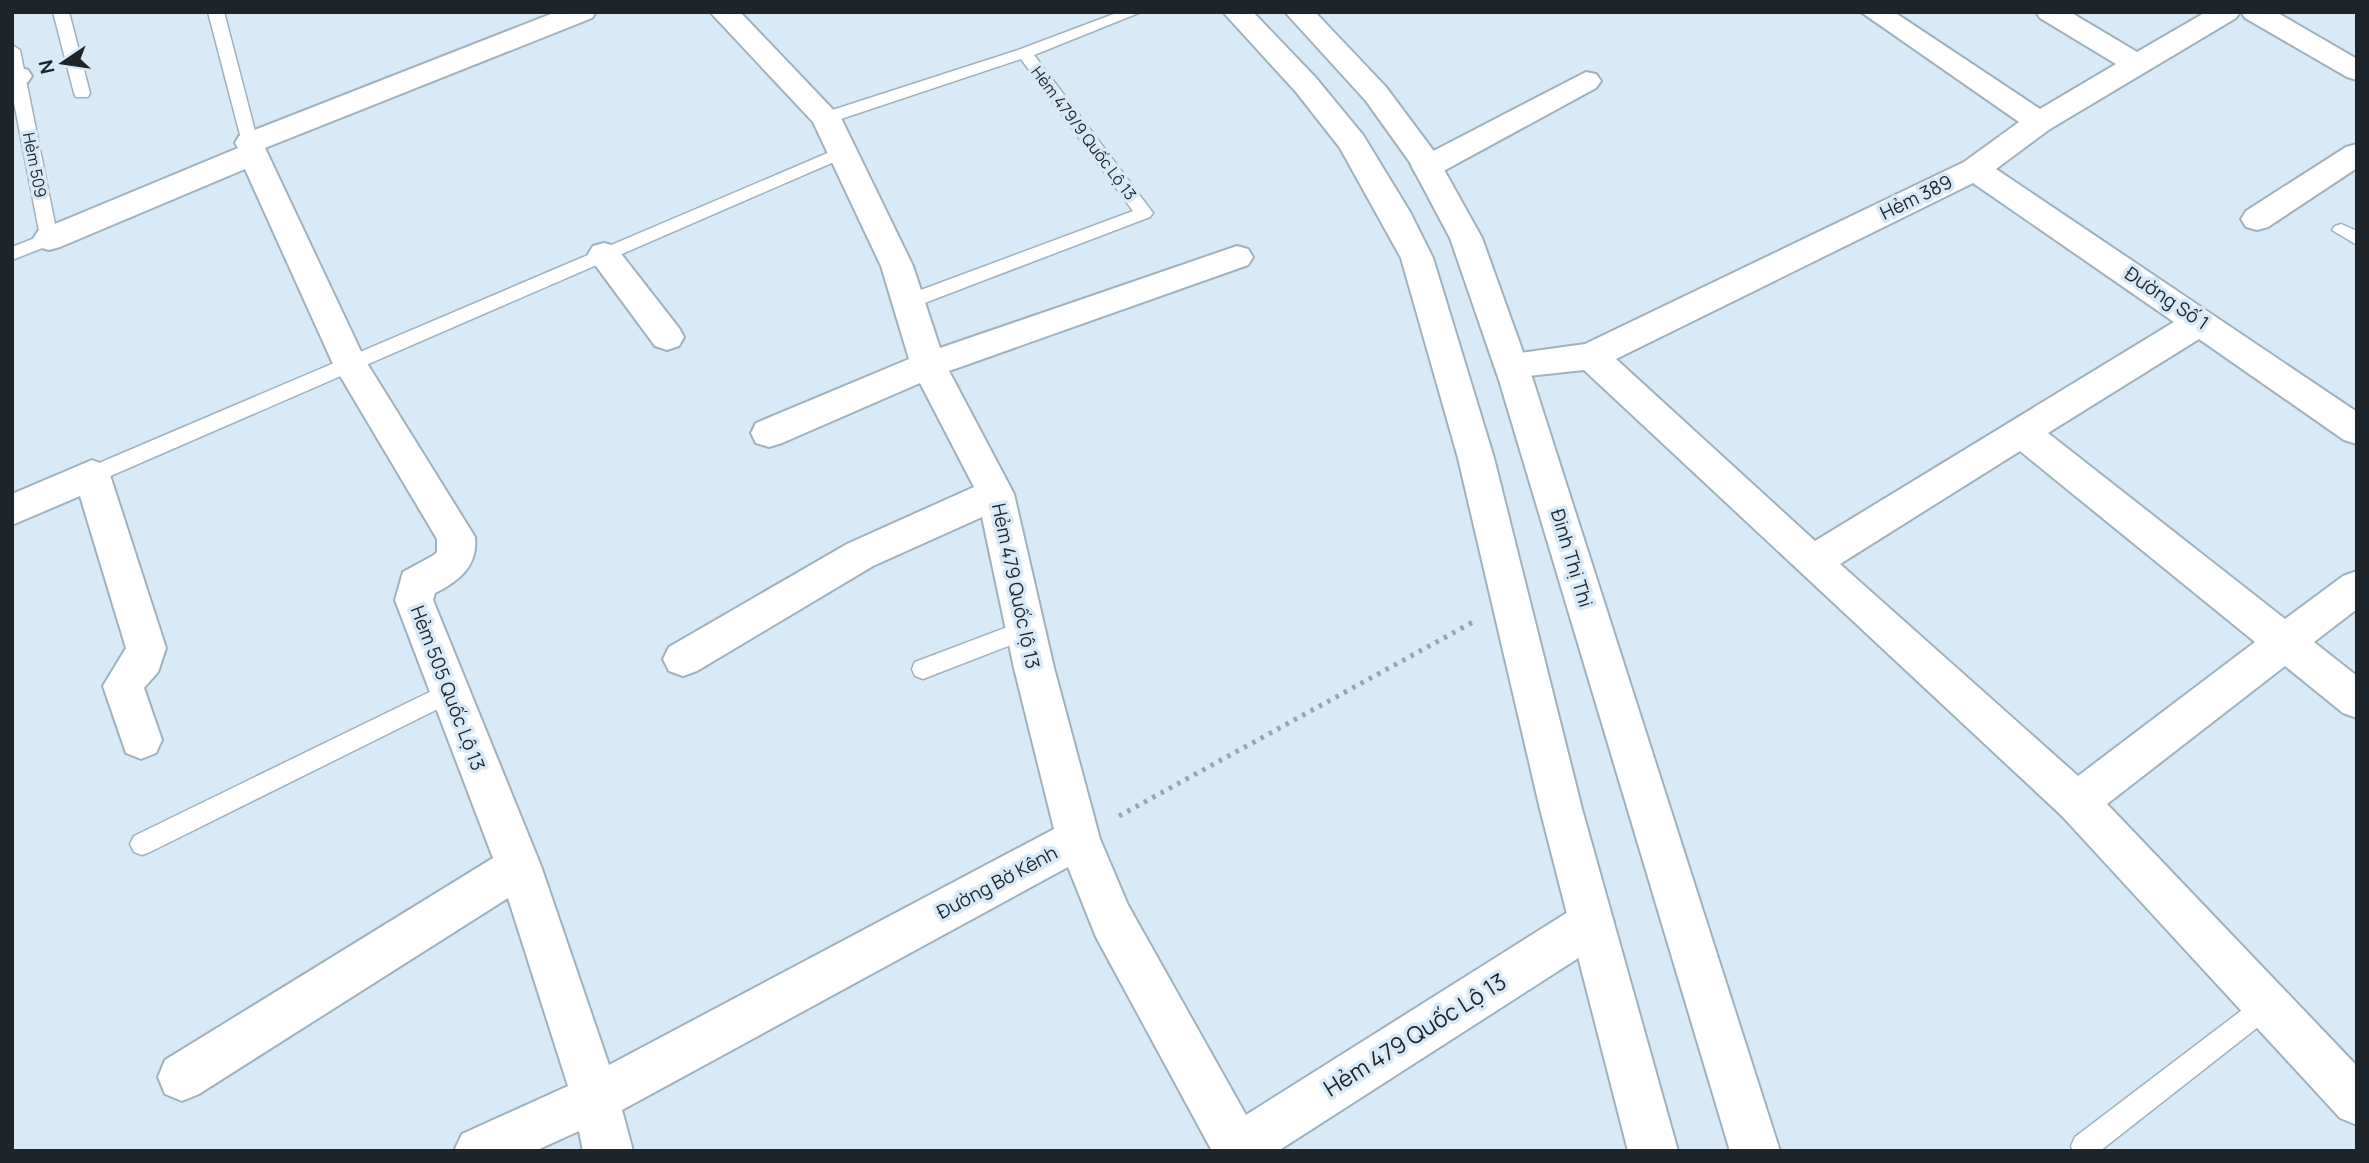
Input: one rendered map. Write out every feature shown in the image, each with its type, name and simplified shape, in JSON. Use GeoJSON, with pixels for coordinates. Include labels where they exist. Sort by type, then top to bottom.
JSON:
{"type":"FeatureCollection","features":[{"type":"Feature","properties":{"kind":"street"},"geometry":{"type":"LineString","coordinates":[[49,239],[251,149],[582,12]]}},
{"type":"Feature","properties":{"kind":"street","name":"Hẻm 479 Quốc lộ 13"},"geometry":{"type":"LineString","coordinates":[[724,12],[825,118],[844,151],[897,267],[928,365],[996,494],[1078,839],[1112,921],[1239,1149]]}},
{"type":"Feature","properties":{"kind":"street"},"geometry":{"type":"LineString","coordinates":[[1237,12],[1306,85],[1352,142],[1394,212],[1417,258],[1465,419],[1560,809],[1653,1151]]}},
{"type":"Feature","properties":{"kind":"street","name":"Đinh Thị Thi"},"geometry":{"type":"LineString","coordinates":[[1299,12],[1376,94],[1427,167],[1466,238],[1511,365],[1755,1151]]}},
{"type":"Feature","properties":{"kind":"street"},"geometry":{"type":"LineString","coordinates":[[1875,12],[2039,122]]}},
{"type":"Feature","properties":{"kind":"street"},"geometry":{"type":"LineString","coordinates":[[2050,12],[2134,63]]}},
{"type":"Feature","properties":{"kind":"street","name":"Hẻm 389"},"geometry":{"type":"LineString","coordinates":[[1511,365],[1591,356],[1975,169],[2039,122],[2134,63],[2226,12]]}},
{"type":"Feature","properties":{"kind":"street"},"geometry":{"type":"LineString","coordinates":[[2255,12],[2357,71]]}},
{"type":"Feature","properties":{"kind":"street"},"geometry":{"type":"LineString","coordinates":[[1427,167],[1586,81]]}},
{"type":"Feature","properties":{"kind":"street","name":"Hẻm 505 Quốc Lộ 13"},"geometry":{"type":"LineString","coordinates":[[251,149],[350,364],[456,537],[459,551],[453,565],[417,583],[413,592],[448,693],[519,866],[596,1098],[608,1151]]}},
{"type":"Feature","properties":{"kind":"street"},"geometry":{"type":"LineString","coordinates":[[2257,219],[2357,154]]}},
{"type":"Feature","properties":{"kind":"street","name":"Đường Số 1"},"geometry":{"type":"LineString","coordinates":[[1975,169],[2357,430]]}},
{"type":"Feature","properties":{"kind":"street"},"geometry":{"type":"LineString","coordinates":[[604,254],[667,337]]}},
{"type":"Feature","properties":{"kind":"street"},"geometry":{"type":"LineString","coordinates":[[769,433],[928,365],[1237,257]]}},
{"type":"Feature","properties":{"kind":"street"},"geometry":{"type":"LineString","coordinates":[[1812,562],[2201,321]]}},
{"type":"Feature","properties":{"kind":"street"},"geometry":{"type":"LineString","coordinates":[[1591,356],[1812,562],[2077,802],[2357,1101]]}},
{"type":"Feature","properties":{"kind":"street"},"geometry":{"type":"LineString","coordinates":[[2022,432],[2357,700]]}},
{"type":"Feature","properties":{"kind":"street"},"geometry":{"type":"LineString","coordinates":[[12,510],[92,475],[146,648],[144,659],[125,678],[122,686],[141,740]]}},
{"type":"Feature","properties":{"kind":"street"},"geometry":{"type":"LineString","coordinates":[[684,659],[860,555],[996,494]]}},
{"type":"Feature","properties":{"kind":"street"},"geometry":{"type":"LineString","coordinates":[[2077,802],[2357,587]]}},
{"type":"Feature","properties":{"kind":"street","name":"Đường Bờ Kênh"},"geometry":{"type":"LineString","coordinates":[[479,1151],[596,1098],[1078,839]]}},
{"type":"Feature","properties":{"kind":"street"},"geometry":{"type":"LineString","coordinates":[[182,1077],[519,866]]}},
{"type":"Feature","properties":{"kind":"street","name":"Hẻm 479 Quốc Lộ 13"},"geometry":{"type":"LineString","coordinates":[[1239,1149],[1592,923]]}},
{"type":"Feature","properties":{"kind":"lane"},"geometry":{"type":"LineString","coordinates":[[61,12],[82,93]]}},
{"type":"Feature","properties":{"kind":"lane"},"geometry":{"type":"LineString","coordinates":[[216,12],[251,149]]}},
{"type":"Feature","properties":{"kind":"lane"},"geometry":{"type":"LineString","coordinates":[[1024,53],[1134,12]]}},
{"type":"Feature","properties":{"kind":"lane","name":"Hẻm 479/9 Quốc Lộ 13"},"geometry":{"type":"LineString","coordinates":[[825,118],[1024,53],[1144,212],[908,302]]}},
{"type":"Feature","properties":{"kind":"lane","name":"Hẻm 509"},"geometry":{"type":"LineString","coordinates":[[14,68],[49,239]]}},
{"type":"Feature","properties":{"kind":"lane"},"geometry":{"type":"LineString","coordinates":[[92,475],[844,151]]}},
{"type":"Feature","properties":{"kind":"lane"},"geometry":{"type":"LineString","coordinates":[[2340,230],[2357,239]]}},
{"type":"Feature","properties":{"kind":"lane"},"geometry":{"type":"LineString","coordinates":[[12,254],[49,239]]}},
{"type":"Feature","properties":{"kind":"lane"},"geometry":{"type":"LineString","coordinates":[[923,669],[1026,629]]}},
{"type":"Feature","properties":{"kind":"lane"},"geometry":{"type":"LineString","coordinates":[[142,844],[448,693]]}},
{"type":"Feature","properties":{"kind":"lane"},"geometry":{"type":"LineString","coordinates":[[2084,1146],[2267,1004]]}},
{"type":"Feature","properties":{"kind":"path","name":"Đường Bờ Kênh"},"geometry":{"type":"LineString","coordinates":[[1078,839],[1510,602]]}}]}
